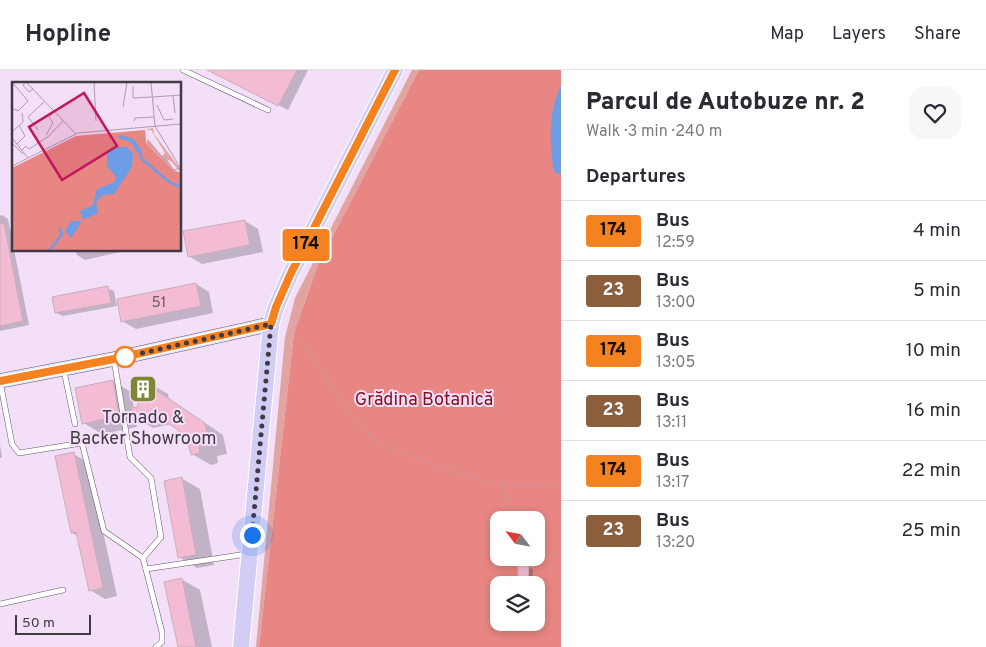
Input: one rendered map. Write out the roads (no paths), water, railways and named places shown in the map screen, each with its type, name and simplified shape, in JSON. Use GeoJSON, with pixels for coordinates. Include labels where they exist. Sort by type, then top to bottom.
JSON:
{"type":"FeatureCollection","features":[{"type":"Feature","properties":{"kind":"main road"},"geometry":{"type":"LineString","coordinates":[[242,647],[271,324],[276,307],[291,273],[395,70]]}},
{"type":"Feature","properties":{"kind":"main road"},"geometry":{"type":"LineString","coordinates":[[0,380],[114,359],[271,324]]}},
{"type":"Feature","properties":{"kind":"lane"},"geometry":{"type":"LineString","coordinates":[[184,70],[268,110]]}},
{"type":"Feature","properties":{"kind":"lane"},"geometry":{"type":"LineString","coordinates":[[114,359],[130,457],[151,478],[160,537],[143,558]]}},
{"type":"Feature","properties":{"kind":"lane"},"geometry":{"type":"LineString","coordinates":[[64,369],[75,424]]}},
{"type":"Feature","properties":{"kind":"lane"},"geometry":{"type":"LineString","coordinates":[[0,380],[12,444],[19,453],[82,443],[104,531],[143,558],[162,632],[162,642],[156,647]]}},
{"type":"Feature","properties":{"kind":"lane"},"geometry":{"type":"LineString","coordinates":[[146,570],[250,554]]}},
{"type":"Feature","properties":{"kind":"lane"},"geometry":{"type":"LineString","coordinates":[[0,604],[63,590]]}},
{"type":"Feature","properties":{"kind":"water"},"geometry":{"type":"Polygon","coordinates":[[[561,85],[561,174],[555,173],[553,167],[551,125],[554,106],[561,85]]]}},
{"type":"Feature","properties":{"kind":"place","name":"Tornado & Backer Showroom"},"geometry":{"type":"Point","coordinates":[143,389]}},
{"type":"Feature","properties":{"kind":"park label","name":"Grădina Botanică"},"geometry":{"type":"Point","coordinates":[424,399]}}]}
